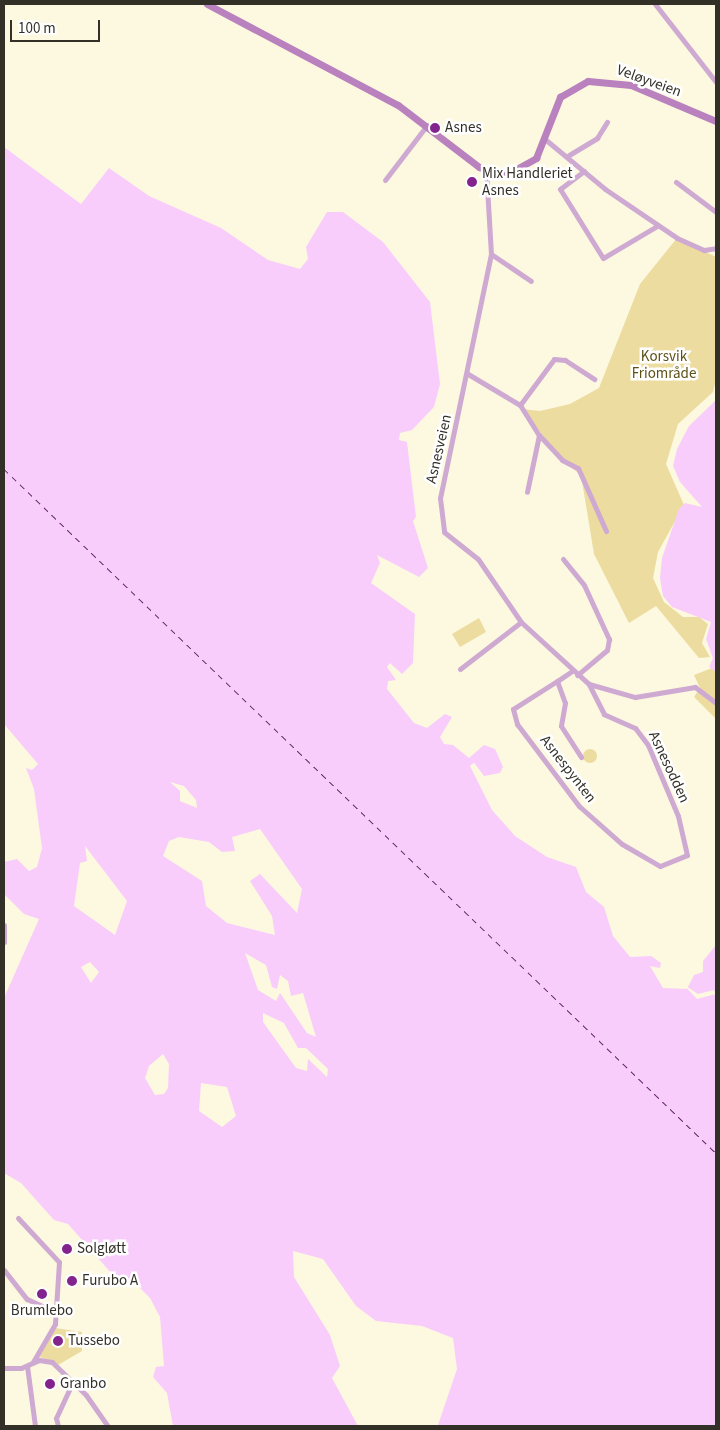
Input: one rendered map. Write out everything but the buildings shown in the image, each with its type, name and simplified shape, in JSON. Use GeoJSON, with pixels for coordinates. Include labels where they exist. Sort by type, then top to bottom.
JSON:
{"type":"FeatureCollection","features":[{"type":"Feature","properties":{"kind":"main road"},"geometry":{"type":"LineString","coordinates":[[207,4],[427,125],[486,170]]}},
{"type":"Feature","properties":{"kind":"main road","name":"Veløyveien"},"geometry":{"type":"LineString","coordinates":[[486,170],[519,170],[536,158],[546,140],[560,97],[580,83],[597,79],[631,85],[716,121]]}},
{"type":"Feature","properties":{"kind":"street"},"geometry":{"type":"LineString","coordinates":[[655,4],[716,82]]}},
{"type":"Feature","properties":{"kind":"street"},"geometry":{"type":"LineString","coordinates":[[568,156],[597,138],[607,122]]}},
{"type":"Feature","properties":{"kind":"street"},"geometry":{"type":"LineString","coordinates":[[385,180],[427,125]]}},
{"type":"Feature","properties":{"kind":"street"},"geometry":{"type":"LineString","coordinates":[[546,140],[568,156],[584,172],[657,226],[694,247],[716,248]]}},
{"type":"Feature","properties":{"kind":"street","name":"Asnesveien"},"geometry":{"type":"LineString","coordinates":[[486,170],[491,254],[468,374],[440,498],[442,524],[450,538],[485,568],[521,622],[572,671],[589,684],[635,697],[695,687],[716,702]]}},
{"type":"Feature","properties":{"kind":"street"},"geometry":{"type":"LineString","coordinates":[[584,172],[560,189],[603,258],[657,226]]}},
{"type":"Feature","properties":{"kind":"street"},"geometry":{"type":"LineString","coordinates":[[676,182],[716,212]]}},
{"type":"Feature","properties":{"kind":"street"},"geometry":{"type":"LineString","coordinates":[[491,254],[531,281]]}},
{"type":"Feature","properties":{"kind":"street"},"geometry":{"type":"LineString","coordinates":[[520,405],[554,359],[565,360],[594,379]]}},
{"type":"Feature","properties":{"kind":"street"},"geometry":{"type":"LineString","coordinates":[[468,374],[520,405],[538,435],[564,462],[578,468],[606,531]]}},
{"type":"Feature","properties":{"kind":"street"},"geometry":{"type":"LineString","coordinates":[[527,492],[538,435]]}},
{"type":"Feature","properties":{"kind":"street"},"geometry":{"type":"LineString","coordinates":[[563,559],[584,585],[609,639],[607,650],[577,675]]}},
{"type":"Feature","properties":{"kind":"street"},"geometry":{"type":"LineString","coordinates":[[460,669],[521,622]]}},
{"type":"Feature","properties":{"kind":"street","name":"Asnespynten"},"geometry":{"type":"LineString","coordinates":[[572,671],[513,709],[517,724],[578,806],[622,844],[660,866],[687,855]]}},
{"type":"Feature","properties":{"kind":"street","name":"Asnespynten"},"geometry":{"type":"LineString","coordinates":[[557,681],[565,703],[561,726],[581,757]]}},
{"type":"Feature","properties":{"kind":"street","name":"Asnesodden"},"geometry":{"type":"LineString","coordinates":[[589,684],[604,714],[635,728],[648,745],[678,816],[687,855]]}},
{"type":"Feature","properties":{"kind":"street"},"geometry":{"type":"LineString","coordinates":[[4,924],[4,942]]}},
{"type":"Feature","properties":{"kind":"street"},"geometry":{"type":"LineString","coordinates":[[4,1368],[27,1366],[33,1362],[52,1332],[55,1312],[59,1262],[18,1218]]}},
{"type":"Feature","properties":{"kind":"street"},"geometry":{"type":"LineString","coordinates":[[4,1270],[27,1299],[55,1312]]}},
{"type":"Feature","properties":{"kind":"street"},"geometry":{"type":"LineString","coordinates":[[33,1362],[52,1362],[108,1426]]}},
{"type":"Feature","properties":{"kind":"street"},"geometry":{"type":"LineString","coordinates":[[27,1366],[35,1426]]}},
{"type":"Feature","properties":{"kind":"street"},"geometry":{"type":"LineString","coordinates":[[58,1426],[56,1418],[72,1383]]}},
{"type":"Feature","properties":{"kind":"green space","name":"Korsvik Friområde"},"geometry":{"type":"Polygon","coordinates":[[[677,238],[716,257],[716,380],[713,392],[678,424],[666,464],[684,505],[658,552],[653,578],[664,602],[683,617],[699,617],[708,624],[702,643],[710,657],[699,658],[656,606],[629,623],[594,554],[581,475],[564,462],[522,409],[540,411],[570,404],[599,388],[640,284],[677,238]]]}},
{"type":"Feature","properties":{"kind":"green space"},"geometry":{"type":"Polygon","coordinates":[[[479,618],[486,632],[460,647],[452,634],[479,618]]]}},
{"type":"Feature","properties":{"kind":"green space"},"geometry":{"type":"Polygon","coordinates":[[[712,668],[716,672],[716,719],[694,697],[700,688],[694,675],[712,668]]]}},
{"type":"Feature","properties":{"kind":"green space"},"geometry":{"type":"Polygon","coordinates":[[[590,749],[595,751],[597,756],[595,761],[590,763],[585,761],[583,756],[585,751],[590,749]]]}},
{"type":"Feature","properties":{"kind":"green space"},"geometry":{"type":"Polygon","coordinates":[[[55,1328],[82,1332],[82,1351],[58,1365],[38,1356],[55,1328]]]}},
{"type":"Feature","properties":{"kind":"shaded area"},"geometry":{"type":"Polygon","coordinates":[[[4,147],[81,204],[109,168],[149,196],[221,228],[268,260],[300,269],[308,259],[306,247],[327,212],[343,212],[383,242],[430,302],[440,384],[434,407],[412,430],[400,433],[399,440],[407,442],[416,517],[413,521],[428,568],[419,577],[377,555],[380,563],[371,583],[415,614],[413,663],[402,674],[390,663],[387,667],[396,680],[388,681],[387,689],[414,723],[427,728],[445,714],[452,717],[440,737],[444,744],[453,745],[469,758],[484,745],[495,749],[503,767],[500,773],[484,776],[474,763],[470,766],[492,810],[515,836],[547,857],[576,867],[586,892],[604,907],[613,936],[630,957],[651,956],[661,963],[660,968],[650,966],[663,988],[687,989],[694,975],[703,972],[703,961],[716,945],[716,1426],[433,1426],[438,1425],[457,1369],[453,1338],[422,1326],[376,1321],[356,1306],[323,1259],[293,1251],[294,1277],[330,1335],[340,1366],[332,1378],[358,1426],[173,1426],[167,1393],[153,1377],[156,1367],[164,1366],[160,1317],[150,1298],[133,1281],[120,1283],[68,1224],[54,1220],[21,1183],[4,1173],[4,998],[39,919],[24,914],[4,894],[4,862],[17,859],[29,871],[37,867],[42,848],[34,789],[26,768],[32,770],[38,764],[4,724],[4,147]],[[170,782],[180,791],[180,801],[197,808],[196,800],[184,786],[170,782]],[[260,829],[232,837],[235,851],[222,852],[209,842],[179,837],[169,841],[163,856],[202,881],[206,906],[227,923],[275,935],[272,916],[250,881],[260,874],[297,913],[302,889],[260,829]],[[85,846],[87,861],[80,863],[74,906],[115,935],[127,901],[85,846]],[[245,953],[258,990],[276,1001],[280,993],[307,1033],[316,1037],[303,993],[291,996],[288,981],[280,975],[277,989],[272,987],[266,965],[245,953]],[[90,962],[81,967],[91,983],[99,972],[90,962]],[[263,1013],[263,1022],[296,1068],[307,1071],[308,1059],[327,1077],[328,1069],[306,1048],[298,1048],[284,1023],[263,1013]],[[163,1054],[149,1066],[145,1078],[155,1095],[164,1094],[168,1088],[169,1064],[163,1054]],[[201,1083],[199,1111],[222,1127],[236,1116],[227,1087],[201,1083]]]}},
{"type":"Feature","properties":{"kind":"shaded area"},"geometry":{"type":"Polygon","coordinates":[[[716,400],[716,672],[709,667],[713,658],[706,639],[711,622],[672,607],[663,596],[660,578],[662,558],[679,509],[685,503],[702,507],[680,482],[673,466],[677,449],[689,426],[716,400]]]}},
{"type":"Feature","properties":{"kind":"pier"},"geometry":{"type":"Polygon","coordinates":[[[474,763],[484,776],[475,768],[483,784],[470,766],[474,763]]]}},
{"type":"Feature","properties":{"kind":"pier"},"geometry":{"type":"Polygon","coordinates":[[[683,984],[698,994],[714,990],[716,994],[697,999],[683,984]]]}},
{"type":"Feature","properties":{"kind":"ferry route"},"geometry":{"type":"LineString","coordinates":[[4,469],[716,1153]]}},
{"type":"Feature","properties":{"kind":"place","name":"Asnes"},"geometry":{"type":"Point","coordinates":[435,128]}},
{"type":"Feature","properties":{"kind":"place","name":"Mix Handleriet Asnes"},"geometry":{"type":"Point","coordinates":[472,182]}},
{"type":"Feature","properties":{"kind":"place","name":"Solgløtt"},"geometry":{"type":"Point","coordinates":[67,1249]}},
{"type":"Feature","properties":{"kind":"place","name":"Furubo A"},"geometry":{"type":"Point","coordinates":[72,1281]}},
{"type":"Feature","properties":{"kind":"place","name":"Brumlebo"},"geometry":{"type":"Point","coordinates":[42,1294]}},
{"type":"Feature","properties":{"kind":"place","name":"Tussebo"},"geometry":{"type":"Point","coordinates":[58,1341]}},
{"type":"Feature","properties":{"kind":"place","name":"Granbo"},"geometry":{"type":"Point","coordinates":[50,1384]}}]}
